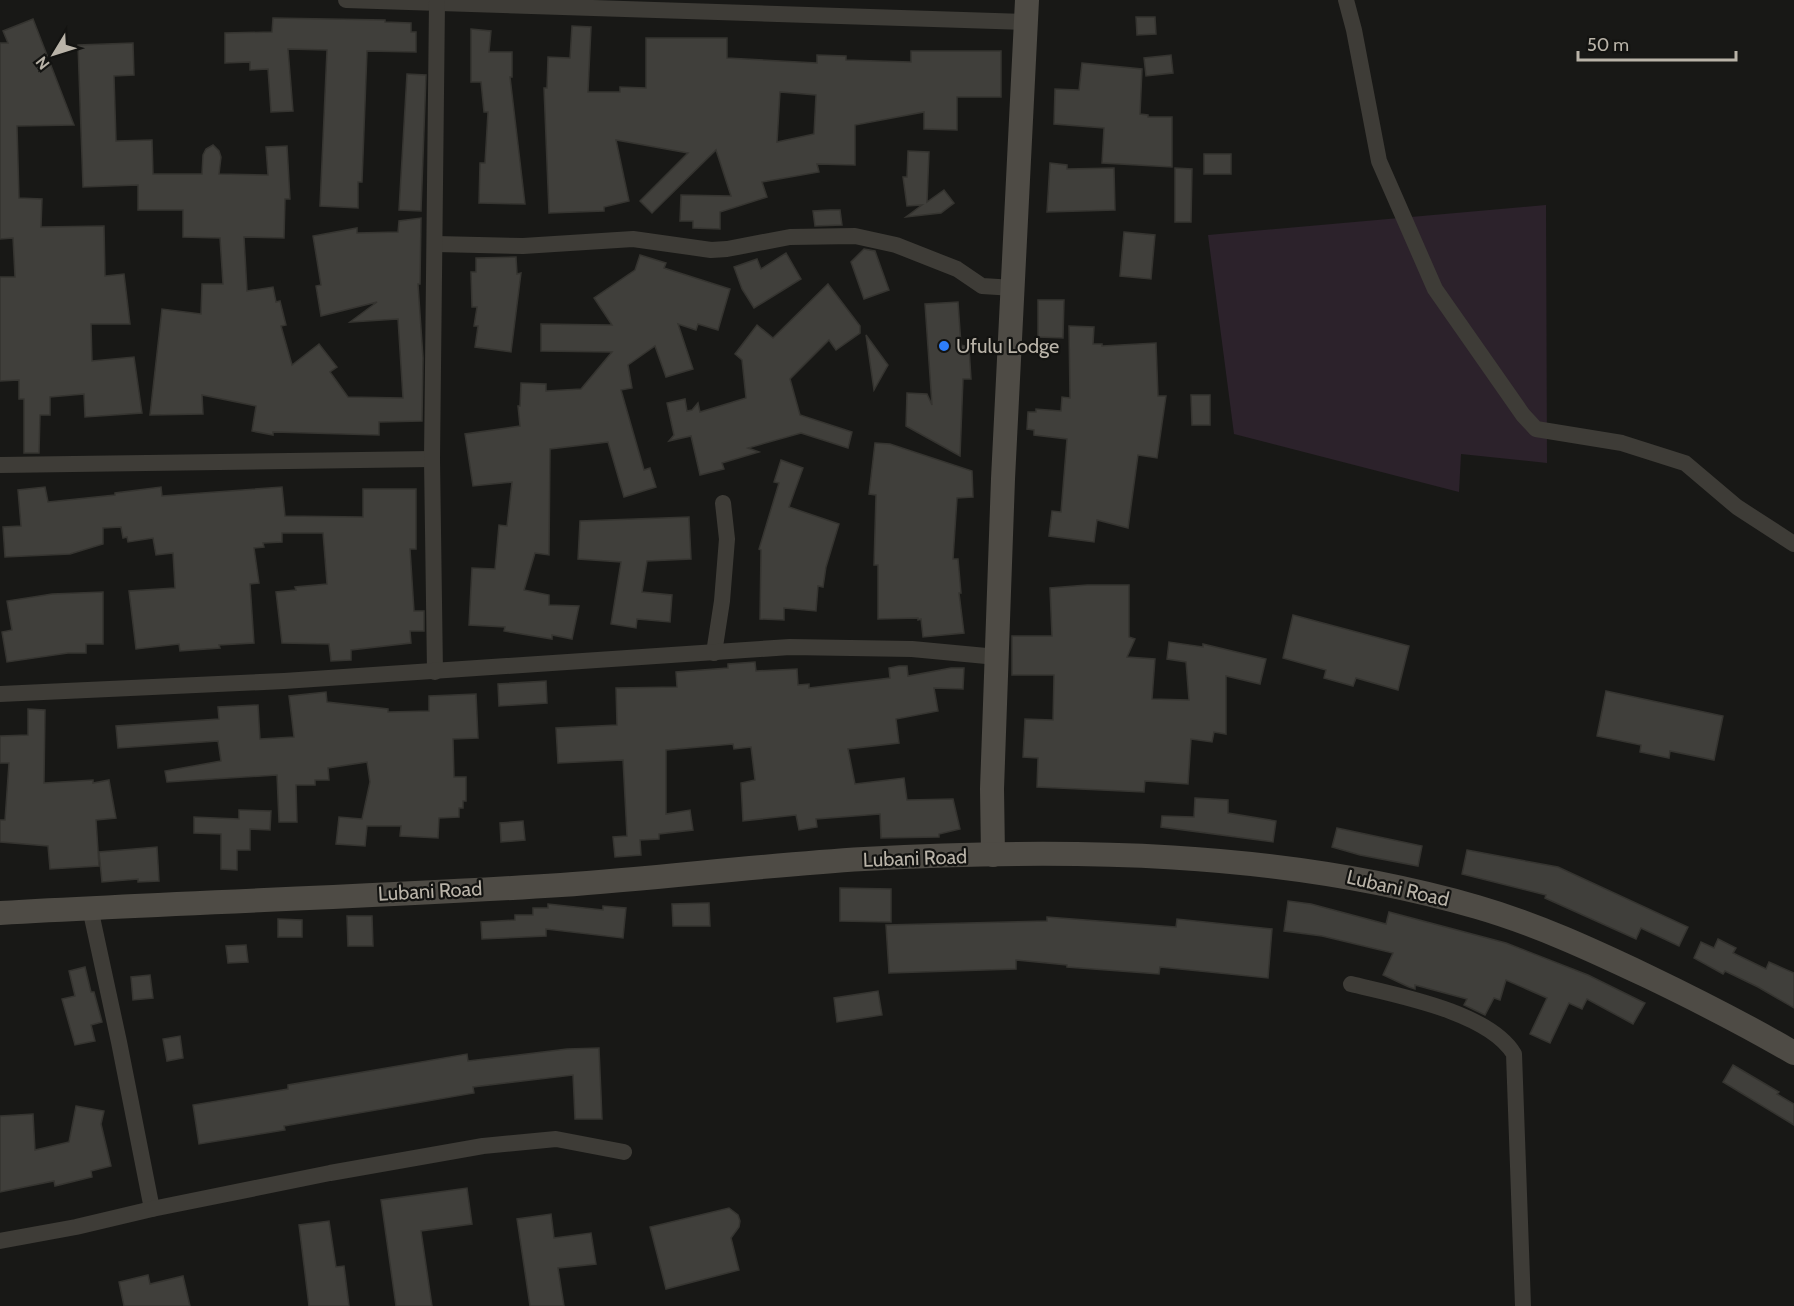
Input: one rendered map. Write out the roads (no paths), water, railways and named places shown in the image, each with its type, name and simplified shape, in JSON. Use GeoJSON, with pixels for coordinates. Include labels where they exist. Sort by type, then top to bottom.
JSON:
{"type":"FeatureCollection","features":[{"type":"Feature","properties":{"kind":"street"},"geometry":{"type":"LineString","coordinates":[[346,0],[1027,11],[1003,479],[992,789],[993,855]]}},
{"type":"Feature","properties":{"kind":"street"},"geometry":{"type":"LineString","coordinates":[[1346,0],[1354,30],[1379,161],[1435,289],[1523,415],[1536,429],[1622,443],[1685,464],[1737,507],[1794,544]]}},
{"type":"Feature","properties":{"kind":"street"},"geometry":{"type":"LineString","coordinates":[[435,672],[432,459],[437,2]]}},
{"type":"Feature","properties":{"kind":"street"},"geometry":{"type":"LineString","coordinates":[[435,244],[523,246],[633,239],[711,250],[790,237],[855,236],[896,245],[957,269],[982,286],[1014,288]]}},
{"type":"Feature","properties":{"kind":"street"},"geometry":{"type":"LineString","coordinates":[[0,465],[432,459]]}},
{"type":"Feature","properties":{"kind":"street"},"geometry":{"type":"LineString","coordinates":[[714,653],[722,601],[727,539],[723,503]]}},
{"type":"Feature","properties":{"kind":"street"},"geometry":{"type":"LineString","coordinates":[[0,694],[284,681],[790,647],[912,649],[997,657]]}},
{"type":"Feature","properties":{"kind":"street","name":"Lubani Road"},"geometry":{"type":"LineString","coordinates":[[0,913],[563,885],[864,859],[1088,854],[1180,858],[1330,873],[1405,888],[1478,907],[1552,932],[1703,1004],[1794,1053]]}},
{"type":"Feature","properties":{"kind":"street"},"geometry":{"type":"LineString","coordinates":[[90,908],[152,1209]]}},
{"type":"Feature","properties":{"kind":"street"},"geometry":{"type":"LineString","coordinates":[[1351,984],[1474,1020],[1494,1033],[1514,1054],[1523,1306]]}},
{"type":"Feature","properties":{"kind":"street"},"geometry":{"type":"LineString","coordinates":[[0,1241],[76,1227],[152,1209],[483,1146],[556,1139],[624,1152]]}},
{"type":"Feature","properties":{"kind":"place","name":"Ufulu Lodge"},"geometry":{"type":"Point","coordinates":[944,346]}}]}
